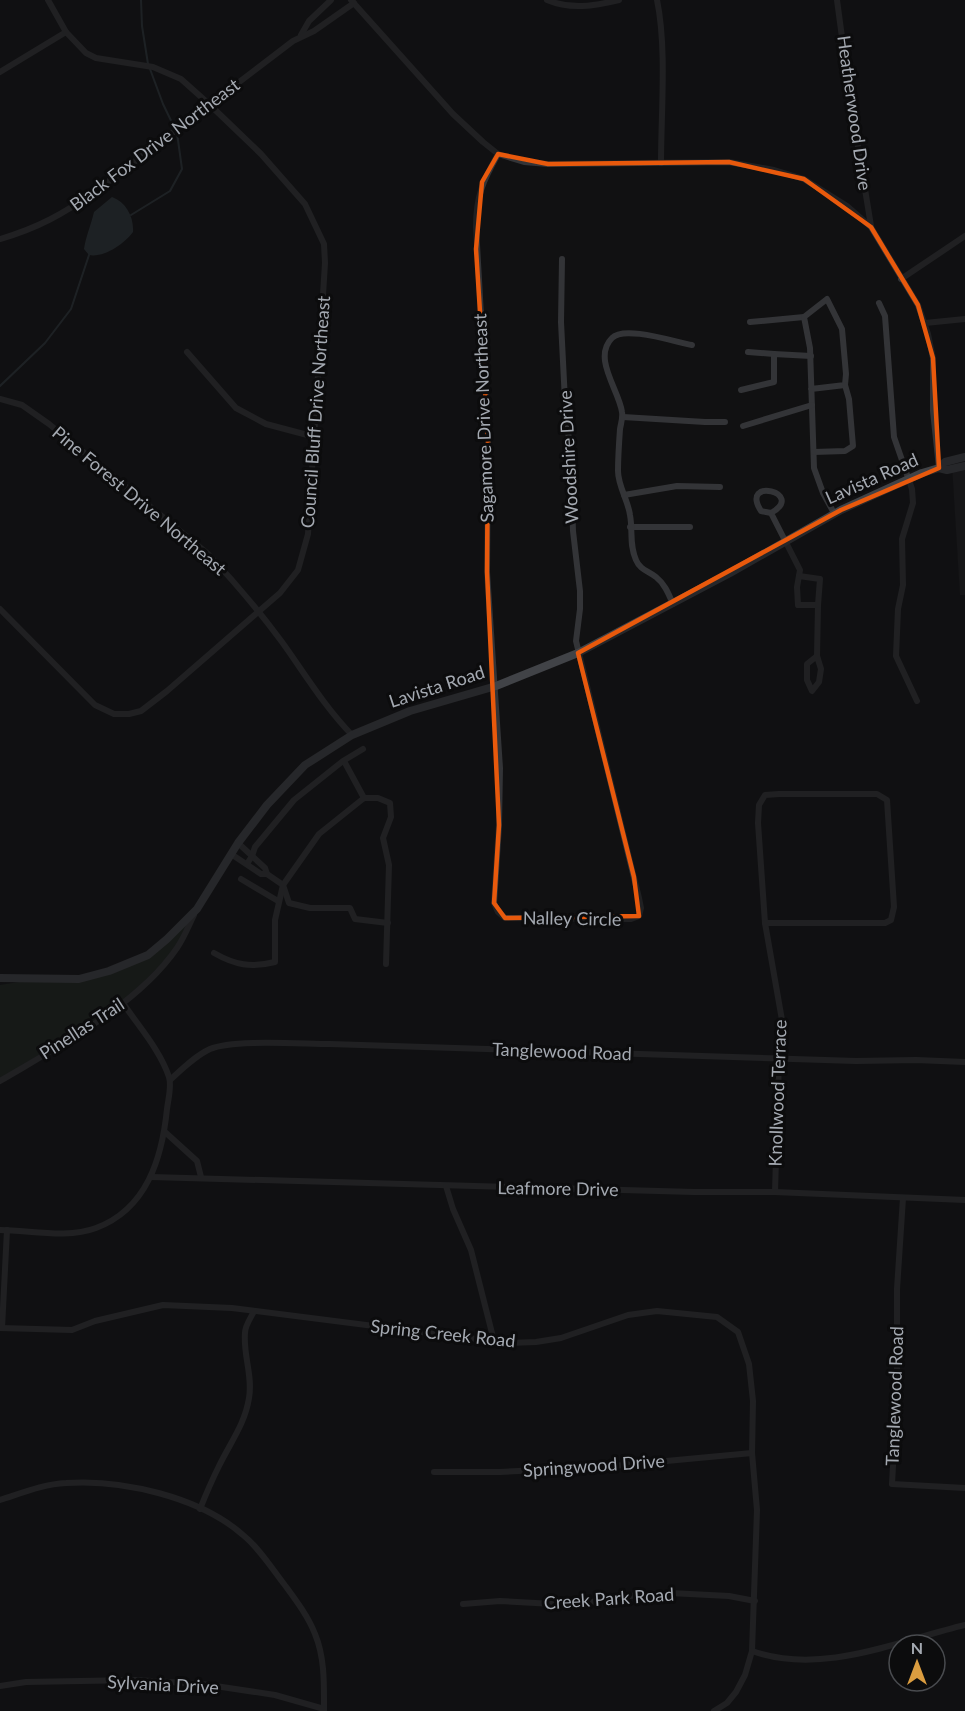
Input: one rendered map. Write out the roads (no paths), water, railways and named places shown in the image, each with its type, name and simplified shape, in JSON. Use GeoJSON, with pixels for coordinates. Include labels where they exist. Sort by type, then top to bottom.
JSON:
{"type":"FeatureCollection","features":[{"type":"Feature","properties":{"kind":"main road","name":"Lavista Road"},"geometry":{"type":"LineString","coordinates":[[0,978],[79,979],[148,955],[197,909],[238,843],[267,805],[305,765],[352,735],[410,711],[496,686],[578,653],[673,604],[834,513],[907,479],[939,468],[945,462],[965,457]]}},
{"type":"Feature","properties":{"kind":"main road","name":"Lavista Road"},"geometry":{"type":"LineString","coordinates":[[939,468],[947,470],[965,466]]}},
{"type":"Feature","properties":{"kind":"street","name":"Council Bluff Drive Northeast"},"geometry":{"type":"LineString","coordinates":[[0,609],[96,705],[114,714],[129,714],[141,711],[166,691],[280,593],[298,570],[308,534],[325,263],[324,244],[305,204],[261,154],[181,79],[153,67],[96,58],[86,53],[66,33],[48,0]]}},
{"type":"Feature","properties":{"kind":"street","name":"Black Fox Drive Northeast"},"geometry":{"type":"LineString","coordinates":[[301,36],[309,21],[331,0]]}},
{"type":"Feature","properties":{"kind":"street"},"geometry":{"type":"LineString","coordinates":[[547,0],[559,5],[575,6],[598,5],[619,0]]}},
{"type":"Feature","properties":{"kind":"street"},"geometry":{"type":"LineString","coordinates":[[657,0],[660,14],[661,163]]}},
{"type":"Feature","properties":{"kind":"street","name":"Heatherwood Drive"},"geometry":{"type":"LineString","coordinates":[[837,0],[871,227]]}},
{"type":"Feature","properties":{"kind":"street"},"geometry":{"type":"LineString","coordinates":[[352,1],[453,114],[498,154],[524,162],[548,164],[729,162],[774,170],[804,179],[847,206],[871,227],[918,305],[925,323],[933,358],[933,411],[939,468]]}},
{"type":"Feature","properties":{"kind":"street","name":"Black Fox Drive Northeast"},"geometry":{"type":"LineString","coordinates":[[0,239],[31,230],[63,214],[301,36],[314,31],[352,1]]}},
{"type":"Feature","properties":{"kind":"street"},"geometry":{"type":"LineString","coordinates":[[0,72],[66,33]]}},
{"type":"Feature","properties":{"kind":"street","name":"Sagamore Drive Northeast"},"geometry":{"type":"LineString","coordinates":[[496,686],[488,572],[488,438],[476,211],[482,182],[498,154]]}},
{"type":"Feature","properties":{"kind":"street"},"geometry":{"type":"LineString","coordinates":[[901,279],[965,236]]}},
{"type":"Feature","properties":{"kind":"street","name":"Woodshire Drive"},"geometry":{"type":"LineString","coordinates":[[562,259],[561,322],[566,421],[570,444],[573,531],[580,591],[576,631],[578,653]]}},
{"type":"Feature","properties":{"kind":"street"},"geometry":{"type":"LineString","coordinates":[[750,322],[804,316],[827,299],[842,329],[845,385],[849,399],[853,446],[845,450],[814,452]]}},
{"type":"Feature","properties":{"kind":"street"},"geometry":{"type":"LineString","coordinates":[[879,303],[885,316],[894,437],[912,489],[913,503],[902,539],[903,585],[898,609],[896,656],[917,700]]}},
{"type":"Feature","properties":{"kind":"street"},"geometry":{"type":"LineString","coordinates":[[804,316],[811,356],[814,468],[823,493],[834,513]]}},
{"type":"Feature","properties":{"kind":"street"},"geometry":{"type":"LineString","coordinates":[[925,323],[965,319]]}},
{"type":"Feature","properties":{"kind":"street"},"geometry":{"type":"LineString","coordinates":[[673,604],[668,591],[656,577],[645,572],[636,563],[631,545],[631,516],[618,474],[623,417],[620,401],[607,372],[604,358],[606,348],[612,338],[622,333],[641,334],[692,345]]}},
{"type":"Feature","properties":{"kind":"street"},"geometry":{"type":"LineString","coordinates":[[187,352],[236,408],[266,424],[315,437]]}},
{"type":"Feature","properties":{"kind":"street"},"geometry":{"type":"LineString","coordinates":[[748,352],[811,356]]}},
{"type":"Feature","properties":{"kind":"street"},"geometry":{"type":"LineString","coordinates":[[741,390],[774,382],[774,354]]}},
{"type":"Feature","properties":{"kind":"street"},"geometry":{"type":"LineString","coordinates":[[811,389],[845,385]]}},
{"type":"Feature","properties":{"kind":"street","name":"Pine Forest Drive Northeast"},"geometry":{"type":"LineString","coordinates":[[0,399],[22,405],[49,424],[207,553],[227,573],[259,613],[332,714],[352,735]]}},
{"type":"Feature","properties":{"kind":"street"},"geometry":{"type":"LineString","coordinates":[[743,426],[812,405]]}},
{"type":"Feature","properties":{"kind":"street"},"geometry":{"type":"LineString","coordinates":[[623,417],[725,422]]}},
{"type":"Feature","properties":{"kind":"street"},"geometry":{"type":"LineString","coordinates":[[624,495],[677,486],[720,487]]}},
{"type":"Feature","properties":{"kind":"street"},"geometry":{"type":"LineString","coordinates":[[775,491],[779,496],[780,503],[777,510],[771,513],[760,511],[757,505],[757,498],[761,492],[775,491]]}},
{"type":"Feature","properties":{"kind":"street"},"geometry":{"type":"LineString","coordinates":[[771,513],[800,570],[797,587],[798,605],[818,605]]}},
{"type":"Feature","properties":{"kind":"street"},"geometry":{"type":"LineString","coordinates":[[630,527],[690,527]]}},
{"type":"Feature","properties":{"kind":"street"},"geometry":{"type":"LineString","coordinates":[[799,576],[820,579],[817,656],[821,669],[819,682],[812,691],[807,680],[807,664],[817,656]]}},
{"type":"Feature","properties":{"kind":"street","name":"Nalley Circle"},"geometry":{"type":"LineString","coordinates":[[496,686],[500,768],[494,903],[498,912],[505,918],[524,919],[631,919],[639,916],[641,908],[637,888],[578,653]]}},
{"type":"Feature","properties":{"kind":"street"},"geometry":{"type":"LineString","coordinates":[[247,864],[255,847],[294,800],[363,749]]}},
{"type":"Feature","properties":{"kind":"street"},"geometry":{"type":"LineString","coordinates":[[344,761],[364,798]]}},
{"type":"Feature","properties":{"kind":"street","name":"Knollwood Terrace"},"geometry":{"type":"LineString","coordinates":[[765,923],[885,923],[891,920],[894,907],[887,800],[877,794],[765,795],[759,805],[758,823],[765,923],[782,1020],[775,1192]]}},
{"type":"Feature","properties":{"kind":"street"},"geometry":{"type":"LineString","coordinates":[[214,953],[232,963],[262,965],[275,962],[275,920],[283,885],[319,834],[364,798],[378,798],[390,802],[390,817],[383,838],[389,865],[386,964]]}},
{"type":"Feature","properties":{"kind":"street"},"geometry":{"type":"LineString","coordinates":[[238,843],[265,868],[267,874]]}},
{"type":"Feature","properties":{"kind":"street"},"geometry":{"type":"LineString","coordinates":[[231,854],[261,874],[267,874],[283,885],[289,903],[310,908],[350,908],[355,919],[388,923]]}},
{"type":"Feature","properties":{"kind":"street"},"geometry":{"type":"LineString","coordinates":[[241,879],[278,901]]}},
{"type":"Feature","properties":{"kind":"street","name":"Pinellas Trail"},"geometry":{"type":"LineString","coordinates":[[0,1080],[123,1004],[160,969],[178,947],[197,909]]}},
{"type":"Feature","properties":{"kind":"street"},"geometry":{"type":"LineString","coordinates":[[1,1328],[4,1230],[72,1233],[96,1228],[115,1217],[140,1197],[151,1177],[165,1132],[170,1080],[159,1055],[123,1004]]}},
{"type":"Feature","properties":{"kind":"street","name":"Tanglewood Road"},"geometry":{"type":"LineString","coordinates":[[170,1080],[210,1049],[223,1045],[240,1044],[353,1045],[779,1059],[965,1062]]}},
{"type":"Feature","properties":{"kind":"street"},"geometry":{"type":"LineString","coordinates":[[165,1132],[197,1161],[201,1177]]}},
{"type":"Feature","properties":{"kind":"street","name":"Leafmore Drive"},"geometry":{"type":"LineString","coordinates":[[151,1177],[446,1186],[775,1192],[965,1200]]}},
{"type":"Feature","properties":{"kind":"street"},"geometry":{"type":"LineString","coordinates":[[446,1186],[453,1209],[471,1250],[494,1341]]}},
{"type":"Feature","properties":{"kind":"street","name":"Tanglewood Road"},"geometry":{"type":"LineString","coordinates":[[903,1198],[897,1289],[897,1392],[892,1484],[965,1488]]}},
{"type":"Feature","properties":{"kind":"street","name":"Spring Creek Road"},"geometry":{"type":"LineString","coordinates":[[1,1328],[72,1330],[105,1318],[163,1305],[190,1305],[508,1343],[561,1338],[618,1318],[657,1311],[717,1317],[738,1332],[749,1364],[753,1401],[752,1453],[757,1510],[752,1651],[745,1675],[736,1692],[727,1703],[714,1711]]}},
{"type":"Feature","properties":{"kind":"street"},"geometry":{"type":"LineString","coordinates":[[200,1509],[219,1466],[240,1429],[246,1410],[250,1395],[250,1368],[244,1331],[254,1311]]}},
{"type":"Feature","properties":{"kind":"street","name":"Springwood Drive"},"geometry":{"type":"LineString","coordinates":[[434,1472],[500,1472],[602,1467],[752,1453]]}},
{"type":"Feature","properties":{"kind":"street"},"geometry":{"type":"LineString","coordinates":[[0,1500],[40,1487],[65,1483],[102,1483],[143,1490],[215,1515],[243,1535],[269,1564],[296,1601],[315,1635],[324,1666],[324,1710]]}},
{"type":"Feature","properties":{"kind":"street","name":"Creek Park Road"},"geometry":{"type":"LineString","coordinates":[[463,1604],[500,1601],[572,1605],[643,1594],[670,1593],[729,1596],[755,1601]]}},
{"type":"Feature","properties":{"kind":"street"},"geometry":{"type":"LineString","coordinates":[[752,1651],[786,1659],[807,1660],[844,1656],[893,1646],[965,1625]]}},
{"type":"Feature","properties":{"kind":"street","name":"Sylvania Drive"},"geometry":{"type":"LineString","coordinates":[[0,1686],[26,1683],[135,1680],[202,1684],[274,1695],[324,1710]]}},
{"type":"Feature","properties":{"kind":"waterway"},"geometry":{"type":"LineString","coordinates":[[141,0],[142,26],[148,64]]}},
{"type":"Feature","properties":{"kind":"waterway"},"geometry":{"type":"LineString","coordinates":[[131,215],[170,191],[182,169],[177,133],[150,69]]}},
{"type":"Feature","properties":{"kind":"waterway"},"geometry":{"type":"LineString","coordinates":[[0,386],[45,343],[71,309],[89,255]]}}]}
